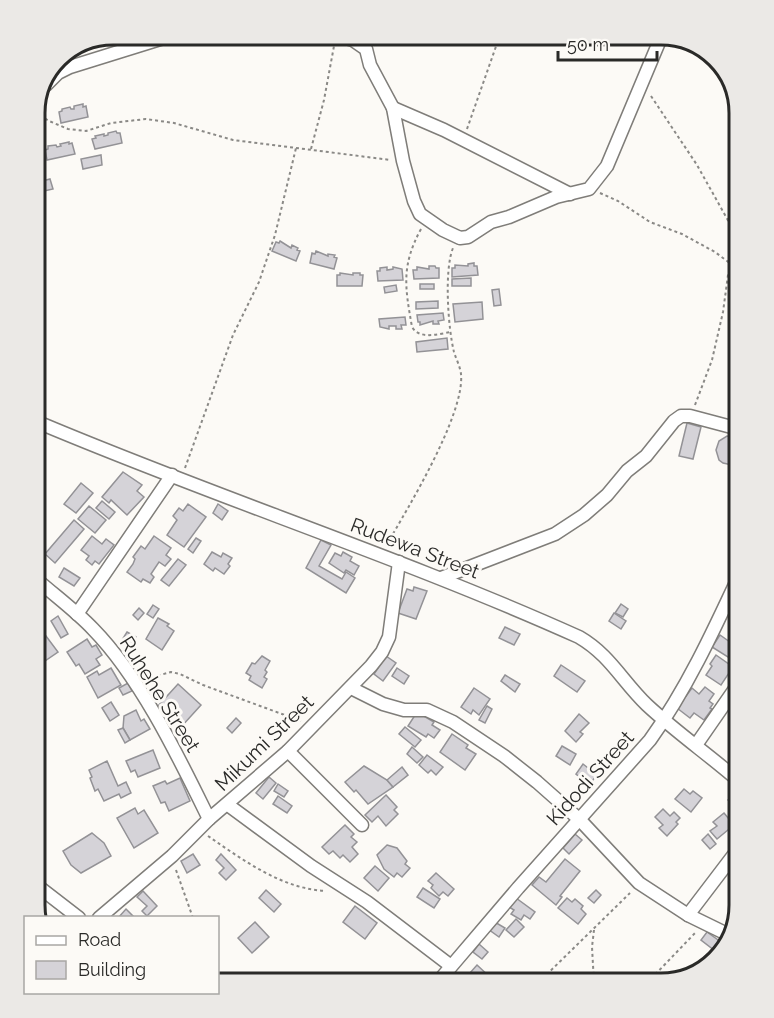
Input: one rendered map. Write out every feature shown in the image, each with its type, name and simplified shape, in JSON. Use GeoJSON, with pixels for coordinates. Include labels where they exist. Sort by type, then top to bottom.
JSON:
{"type":"FeatureCollection","features":[{"type":"Feature","properties":{"kind":"street"},"geometry":{"type":"LineString","coordinates":[[59,72],[139,45]]}},
{"type":"Feature","properties":{"kind":"street"},"geometry":{"type":"LineString","coordinates":[[360,45],[366,49],[370,65],[393,108],[403,161],[420,214],[460,238],[468,237],[491,222],[556,197],[589,189],[607,166],[658,45]]}},
{"type":"Feature","properties":{"kind":"street"},"geometry":{"type":"LineString","coordinates":[[393,108],[463,140],[570,194]]}},
{"type":"Feature","properties":{"kind":"street"},"geometry":{"type":"LineString","coordinates":[[441,578],[555,534],[584,515],[607,495],[627,471],[646,456],[674,421],[681,416],[690,416],[729,426]]}},
{"type":"Feature","properties":{"kind":"street","name":"Rudewa Street"},"geometry":{"type":"LineString","coordinates":[[45,425],[441,578],[517,609],[592,645],[607,657],[664,721],[729,772]]}},
{"type":"Feature","properties":{"kind":"street"},"geometry":{"type":"LineString","coordinates":[[77,614],[176,477]]}},
{"type":"Feature","properties":{"kind":"street","name":"Mikumi Street"},"geometry":{"type":"LineString","coordinates":[[101,916],[288,751],[351,688],[382,652],[389,637],[399,562]]}},
{"type":"Feature","properties":{"kind":"street","name":"Ruhehe Street"},"geometry":{"type":"LineString","coordinates":[[45,587],[93,629],[116,656],[135,683],[184,769],[209,819]]}},
{"type":"Feature","properties":{"kind":"street","name":"Kidodi Street"},"geometry":{"type":"LineString","coordinates":[[445,973],[627,768],[664,721],[729,597]]}},
{"type":"Feature","properties":{"kind":"street"},"geometry":{"type":"LineString","coordinates":[[351,688],[383,704],[404,710],[427,710],[453,722],[504,756],[580,820],[639,883],[688,915],[723,932]]}},
{"type":"Feature","properties":{"kind":"street"},"geometry":{"type":"LineString","coordinates":[[696,745],[729,698]]}},
{"type":"Feature","properties":{"kind":"street"},"geometry":{"type":"LineString","coordinates":[[288,751],[362,825]]}},
{"type":"Feature","properties":{"kind":"street"},"geometry":{"type":"LineString","coordinates":[[228,805],[400,926],[451,966]]}},
{"type":"Feature","properties":{"kind":"street"},"geometry":{"type":"LineString","coordinates":[[688,915],[729,862]]}},
{"type":"Feature","properties":{"kind":"street"},"geometry":{"type":"LineString","coordinates":[[45,892],[77,916]]}},
{"type":"Feature","properties":{"kind":"path"},"geometry":{"type":"LineString","coordinates":[[311,149],[324,100],[334,45]]}},
{"type":"Feature","properties":{"kind":"path"},"geometry":{"type":"LineString","coordinates":[[463,140],[496,45]]}},
{"type":"Feature","properties":{"kind":"path"},"geometry":{"type":"LineString","coordinates":[[642,84],[697,165],[729,221]]}},
{"type":"Feature","properties":{"kind":"path"},"geometry":{"type":"LineString","coordinates":[[45,118],[68,129],[86,131],[111,123],[146,120],[174,123],[233,140],[403,161]]}},
{"type":"Feature","properties":{"kind":"path"},"geometry":{"type":"LineString","coordinates":[[176,477],[232,335],[259,282],[275,235],[297,147]]}},
{"type":"Feature","properties":{"kind":"path"},"geometry":{"type":"LineString","coordinates":[[589,189],[618,201],[650,222],[682,234],[729,262]]}},
{"type":"Feature","properties":{"kind":"path"},"geometry":{"type":"LineString","coordinates":[[427,220],[409,254],[405,276],[412,327],[415,332],[424,336],[451,333]]}},
{"type":"Feature","properties":{"kind":"path"},"geometry":{"type":"LineString","coordinates":[[381,555],[417,492],[454,412],[460,388],[461,374],[451,333],[448,277],[449,259],[460,238]]}},
{"type":"Feature","properties":{"kind":"path"},"geometry":{"type":"LineString","coordinates":[[690,416],[712,360],[729,275]]}},
{"type":"Feature","properties":{"kind":"path"},"geometry":{"type":"LineString","coordinates":[[135,683],[161,674],[171,672],[180,674],[203,685],[313,725]]}},
{"type":"Feature","properties":{"kind":"path"},"geometry":{"type":"LineString","coordinates":[[198,830],[251,865],[285,882],[310,890],[348,891]]}},
{"type":"Feature","properties":{"kind":"path"},"geometry":{"type":"LineString","coordinates":[[171,856],[192,916]]}},
{"type":"Feature","properties":{"kind":"path"},"geometry":{"type":"LineString","coordinates":[[548,973],[639,883]]}},
{"type":"Feature","properties":{"kind":"path"},"geometry":{"type":"LineString","coordinates":[[658,973],[704,923]]}},
{"type":"Feature","properties":{"kind":"path"},"geometry":{"type":"LineString","coordinates":[[593,973],[594,929]]}},
{"type":"Feature","properties":{"kind":"building"},"geometry":{"type":"Polygon","coordinates":[[[83,104],[83,107],[86,106],[88,117],[61,123],[59,112],[62,109],[70,107],[74,109],[74,106],[83,104]]]}},
{"type":"Feature","properties":{"kind":"building"},"geometry":{"type":"Polygon","coordinates":[[[116,131],[120,133],[122,143],[95,149],[92,139],[96,138],[95,136],[104,134],[104,136],[116,131]]]}},
{"type":"Feature","properties":{"kind":"building"},"geometry":{"type":"Polygon","coordinates":[[[69,142],[69,144],[72,143],[75,154],[47,160],[45,150],[48,146],[56,145],[57,147],[69,142]]]}},
{"type":"Feature","properties":{"kind":"building"},"geometry":{"type":"Polygon","coordinates":[[[101,155],[102,165],[83,169],[81,159],[101,155]]]}},
{"type":"Feature","properties":{"kind":"building"},"geometry":{"type":"Polygon","coordinates":[[[50,179],[53,189],[45,191],[45,180],[50,179]]]}},
{"type":"Feature","properties":{"kind":"building"},"geometry":{"type":"Polygon","coordinates":[[[280,241],[291,248],[292,245],[298,248],[297,250],[300,251],[296,261],[272,251],[276,242],[280,241]]]}},
{"type":"Feature","properties":{"kind":"building"},"geometry":{"type":"Polygon","coordinates":[[[316,251],[328,256],[328,254],[335,255],[334,257],[337,258],[334,269],[310,263],[312,253],[315,254],[316,251]]]}},
{"type":"Feature","properties":{"kind":"building"},"geometry":{"type":"Polygon","coordinates":[[[474,263],[474,266],[477,266],[478,275],[452,277],[452,268],[455,268],[455,265],[468,266],[474,263]]]}},
{"type":"Feature","properties":{"kind":"building"},"geometry":{"type":"Polygon","coordinates":[[[429,266],[439,268],[439,278],[414,279],[413,270],[417,270],[417,267],[429,269],[429,266]]]}},
{"type":"Feature","properties":{"kind":"building"},"geometry":{"type":"Polygon","coordinates":[[[387,267],[387,270],[393,267],[402,269],[403,280],[378,281],[377,271],[387,267]]]}},
{"type":"Feature","properties":{"kind":"building"},"geometry":{"type":"Polygon","coordinates":[[[340,273],[353,275],[353,273],[360,273],[363,275],[362,286],[337,286],[337,275],[340,273]]]}},
{"type":"Feature","properties":{"kind":"building"},"geometry":{"type":"Polygon","coordinates":[[[471,278],[471,286],[452,286],[452,279],[471,278]]]}},
{"type":"Feature","properties":{"kind":"building"},"geometry":{"type":"Polygon","coordinates":[[[420,284],[434,284],[434,289],[420,289],[420,284]]]}},
{"type":"Feature","properties":{"kind":"building"},"geometry":{"type":"Polygon","coordinates":[[[396,285],[397,291],[385,293],[384,287],[396,285]]]}},
{"type":"Feature","properties":{"kind":"building"},"geometry":{"type":"Polygon","coordinates":[[[499,289],[501,305],[494,306],[492,290],[499,289]]]}},
{"type":"Feature","properties":{"kind":"building"},"geometry":{"type":"Polygon","coordinates":[[[438,301],[438,308],[416,309],[416,302],[438,301]]]}},
{"type":"Feature","properties":{"kind":"building"},"geometry":{"type":"Polygon","coordinates":[[[482,302],[483,319],[455,322],[453,304],[482,302]]]}},
{"type":"Feature","properties":{"kind":"building"},"geometry":{"type":"Polygon","coordinates":[[[443,313],[444,320],[438,321],[439,324],[433,324],[433,321],[420,325],[418,322],[417,315],[443,313]]]}},
{"type":"Feature","properties":{"kind":"building"},"geometry":{"type":"Polygon","coordinates":[[[405,317],[406,325],[401,325],[402,329],[396,329],[396,326],[389,326],[389,329],[380,327],[379,319],[405,317]]]}},
{"type":"Feature","properties":{"kind":"building"},"geometry":{"type":"Polygon","coordinates":[[[447,338],[448,349],[417,352],[416,342],[447,338]]]}},
{"type":"Feature","properties":{"kind":"building"},"geometry":{"type":"Polygon","coordinates":[[[687,423],[701,427],[693,459],[679,456],[687,423]]]}},
{"type":"Feature","properties":{"kind":"building"},"geometry":{"type":"Polygon","coordinates":[[[729,436],[729,464],[719,460],[716,450],[719,441],[729,436]]]}},
{"type":"Feature","properties":{"kind":"building"},"geometry":{"type":"Polygon","coordinates":[[[123,472],[142,485],[137,491],[144,497],[127,515],[111,500],[109,503],[102,497],[123,472]]]}},
{"type":"Feature","properties":{"kind":"building"},"geometry":{"type":"Polygon","coordinates":[[[81,483],[93,493],[76,513],[64,504],[81,483]]]}},
{"type":"Feature","properties":{"kind":"building"},"geometry":{"type":"Polygon","coordinates":[[[102,501],[115,512],[109,519],[96,508],[102,501]]]}},
{"type":"Feature","properties":{"kind":"building"},"geometry":{"type":"Polygon","coordinates":[[[188,504],[206,517],[184,547],[167,535],[177,520],[173,516],[179,508],[183,511],[188,504]]]}},
{"type":"Feature","properties":{"kind":"building"},"geometry":{"type":"Polygon","coordinates":[[[218,504],[228,511],[222,520],[213,513],[218,504]]]}},
{"type":"Feature","properties":{"kind":"building"},"geometry":{"type":"Polygon","coordinates":[[[89,506],[106,520],[95,533],[78,519],[89,506]]]}},
{"type":"Feature","properties":{"kind":"building"},"geometry":{"type":"Polygon","coordinates":[[[74,520],[84,529],[55,563],[45,554],[74,520]]]}},
{"type":"Feature","properties":{"kind":"building"},"geometry":{"type":"Polygon","coordinates":[[[92,536],[102,544],[106,539],[114,545],[99,564],[95,561],[92,565],[86,560],[89,556],[81,550],[92,536]]]}},
{"type":"Feature","properties":{"kind":"building"},"geometry":{"type":"Polygon","coordinates":[[[154,536],[171,548],[166,555],[171,559],[165,566],[159,562],[151,574],[154,577],[150,583],[143,579],[141,582],[127,572],[135,559],[133,557],[141,546],[145,549],[154,536]]]}},
{"type":"Feature","properties":{"kind":"building"},"geometry":{"type":"Polygon","coordinates":[[[196,538],[201,541],[193,553],[188,549],[196,538]]]}},
{"type":"Feature","properties":{"kind":"building"},"geometry":{"type":"Polygon","coordinates":[[[321,540],[331,545],[319,566],[342,579],[346,572],[355,578],[346,593],[306,568],[321,540]]]}},
{"type":"Feature","properties":{"kind":"building"},"geometry":{"type":"Polygon","coordinates":[[[212,552],[221,557],[223,553],[232,558],[224,574],[215,568],[213,571],[204,564],[212,552]]]}},
{"type":"Feature","properties":{"kind":"building"},"geometry":{"type":"Polygon","coordinates":[[[343,552],[352,557],[350,561],[359,566],[354,575],[346,570],[344,573],[329,563],[335,553],[341,556],[343,552]]]}},
{"type":"Feature","properties":{"kind":"building"},"geometry":{"type":"Polygon","coordinates":[[[178,559],[186,565],[169,586],[161,580],[178,559]]]}},
{"type":"Feature","properties":{"kind":"building"},"geometry":{"type":"Polygon","coordinates":[[[64,568],[80,578],[74,586],[59,577],[64,568]]]}},
{"type":"Feature","properties":{"kind":"building"},"geometry":{"type":"Polygon","coordinates":[[[414,587],[427,591],[416,619],[398,613],[407,589],[413,591],[414,587]]]}},
{"type":"Feature","properties":{"kind":"building"},"geometry":{"type":"Polygon","coordinates":[[[621,604],[628,609],[623,617],[615,613],[621,604]]]}},
{"type":"Feature","properties":{"kind":"building"},"geometry":{"type":"Polygon","coordinates":[[[153,605],[159,609],[153,618],[147,614],[153,605]]]}},
{"type":"Feature","properties":{"kind":"building"},"geometry":{"type":"Polygon","coordinates":[[[139,608],[144,613],[138,620],[133,615],[139,608]]]}},
{"type":"Feature","properties":{"kind":"building"},"geometry":{"type":"Polygon","coordinates":[[[614,613],[626,621],[621,629],[609,621],[614,613]]]}},
{"type":"Feature","properties":{"kind":"building"},"geometry":{"type":"Polygon","coordinates":[[[58,616],[68,634],[61,638],[51,621],[58,616]]]}},
{"type":"Feature","properties":{"kind":"building"},"geometry":{"type":"Polygon","coordinates":[[[158,618],[169,624],[167,626],[174,631],[162,650],[146,639],[158,618]]]}},
{"type":"Feature","properties":{"kind":"building"},"geometry":{"type":"Polygon","coordinates":[[[505,627],[520,634],[514,645],[499,638],[505,627]]]}},
{"type":"Feature","properties":{"kind":"building"},"geometry":{"type":"Polygon","coordinates":[[[127,632],[136,637],[131,645],[122,640],[127,632]]]}},
{"type":"Feature","properties":{"kind":"building"},"geometry":{"type":"Polygon","coordinates":[[[45,635],[58,652],[45,661],[45,635]]]}},
{"type":"Feature","properties":{"kind":"building"},"geometry":{"type":"Polygon","coordinates":[[[720,635],[729,641],[729,658],[712,647],[720,635]]]}},
{"type":"Feature","properties":{"kind":"building"},"geometry":{"type":"Polygon","coordinates":[[[87,639],[92,647],[96,645],[102,655],[96,659],[100,665],[85,674],[79,664],[76,666],[67,652],[87,639]]]}},
{"type":"Feature","properties":{"kind":"building"},"geometry":{"type":"Polygon","coordinates":[[[716,655],[729,664],[729,673],[721,685],[706,675],[712,666],[710,664],[716,655]]]}},
{"type":"Feature","properties":{"kind":"building"},"geometry":{"type":"Polygon","coordinates":[[[262,656],[270,661],[265,670],[267,672],[264,677],[267,679],[262,688],[249,680],[251,676],[246,673],[252,663],[255,664],[262,656]]]}},
{"type":"Feature","properties":{"kind":"building"},"geometry":{"type":"Polygon","coordinates":[[[386,656],[396,663],[383,681],[374,674],[386,656]]]}},
{"type":"Feature","properties":{"kind":"building"},"geometry":{"type":"Polygon","coordinates":[[[561,665],[585,681],[577,692],[554,676],[561,665]]]}},
{"type":"Feature","properties":{"kind":"building"},"geometry":{"type":"Polygon","coordinates":[[[111,668],[121,685],[98,698],[87,677],[97,671],[99,675],[111,668]]]}},
{"type":"Feature","properties":{"kind":"building"},"geometry":{"type":"Polygon","coordinates":[[[397,668],[409,676],[404,684],[392,676],[397,668]]]}},
{"type":"Feature","properties":{"kind":"building"},"geometry":{"type":"Polygon","coordinates":[[[505,675],[520,684],[515,692],[501,681],[505,675]]]}},
{"type":"Feature","properties":{"kind":"building"},"geometry":{"type":"Polygon","coordinates":[[[128,683],[132,691],[123,695],[119,688],[128,683]]]}},
{"type":"Feature","properties":{"kind":"building"},"geometry":{"type":"Polygon","coordinates":[[[178,684],[201,705],[182,726],[174,717],[177,714],[173,710],[169,716],[158,706],[178,684]]]}},
{"type":"Feature","properties":{"kind":"building"},"geometry":{"type":"Polygon","coordinates":[[[705,687],[714,694],[709,701],[713,704],[710,708],[712,709],[704,720],[694,713],[690,718],[673,705],[682,694],[686,696],[692,688],[699,694],[705,687]]]}},
{"type":"Feature","properties":{"kind":"building"},"geometry":{"type":"Polygon","coordinates":[[[474,688],[490,699],[479,715],[473,710],[471,714],[461,707],[474,688]]]}},
{"type":"Feature","properties":{"kind":"building"},"geometry":{"type":"Polygon","coordinates":[[[111,702],[119,715],[110,721],[102,708],[111,702]]]}},
{"type":"Feature","properties":{"kind":"building"},"geometry":{"type":"Polygon","coordinates":[[[487,706],[492,709],[485,723],[479,720],[487,706]]]}},
{"type":"Feature","properties":{"kind":"building"},"geometry":{"type":"Polygon","coordinates":[[[136,710],[141,721],[144,719],[150,729],[130,740],[123,728],[124,716],[136,710]]]}},
{"type":"Feature","properties":{"kind":"building"},"geometry":{"type":"Polygon","coordinates":[[[417,712],[434,722],[432,725],[440,730],[434,738],[428,734],[426,737],[408,726],[417,712]]]}},
{"type":"Feature","properties":{"kind":"building"},"geometry":{"type":"Polygon","coordinates":[[[579,714],[589,723],[580,732],[583,734],[576,742],[565,731],[579,714]]]}},
{"type":"Feature","properties":{"kind":"building"},"geometry":{"type":"Polygon","coordinates":[[[236,718],[241,723],[232,733],[227,728],[236,718]]]}},
{"type":"Feature","properties":{"kind":"building"},"geometry":{"type":"Polygon","coordinates":[[[405,727],[421,740],[415,747],[399,734],[405,727]]]}},
{"type":"Feature","properties":{"kind":"building"},"geometry":{"type":"Polygon","coordinates":[[[123,728],[130,740],[125,743],[118,730],[123,728]]]}},
{"type":"Feature","properties":{"kind":"building"},"geometry":{"type":"Polygon","coordinates":[[[452,734],[476,754],[465,770],[440,752],[452,734]]]}},
{"type":"Feature","properties":{"kind":"building"},"geometry":{"type":"Polygon","coordinates":[[[562,746],[576,754],[570,765],[556,756],[562,746]]]}},
{"type":"Feature","properties":{"kind":"building"},"geometry":{"type":"Polygon","coordinates":[[[412,747],[423,757],[417,763],[407,754],[412,747]]]}},
{"type":"Feature","properties":{"kind":"building"},"geometry":{"type":"Polygon","coordinates":[[[153,750],[160,768],[138,777],[135,770],[131,772],[126,761],[153,750]]]}},
{"type":"Feature","properties":{"kind":"building"},"geometry":{"type":"Polygon","coordinates":[[[427,755],[443,767],[436,775],[431,770],[428,773],[419,765],[427,755]]]}},
{"type":"Feature","properties":{"kind":"building"},"geometry":{"type":"Polygon","coordinates":[[[107,761],[118,786],[126,782],[131,793],[121,798],[119,794],[104,801],[98,789],[95,791],[89,770],[107,761]]]}},
{"type":"Feature","properties":{"kind":"building"},"geometry":{"type":"Polygon","coordinates":[[[583,764],[597,775],[589,785],[576,774],[583,764]]]}},
{"type":"Feature","properties":{"kind":"building"},"geometry":{"type":"Polygon","coordinates":[[[364,766],[387,780],[393,787],[368,804],[356,790],[354,792],[345,782],[364,766]]]}},
{"type":"Feature","properties":{"kind":"building"},"geometry":{"type":"Polygon","coordinates":[[[402,767],[408,775],[393,787],[387,780],[402,767]]]}},
{"type":"Feature","properties":{"kind":"building"},"geometry":{"type":"Polygon","coordinates":[[[269,777],[276,783],[263,799],[256,793],[269,777]]]}},
{"type":"Feature","properties":{"kind":"building"},"geometry":{"type":"Polygon","coordinates":[[[180,778],[190,801],[169,811],[165,802],[161,803],[153,786],[165,781],[167,784],[180,778]]]}},
{"type":"Feature","properties":{"kind":"building"},"geometry":{"type":"Polygon","coordinates":[[[278,784],[288,791],[284,797],[274,791],[278,784]]]}},
{"type":"Feature","properties":{"kind":"building"},"geometry":{"type":"Polygon","coordinates":[[[684,789],[690,794],[693,791],[702,798],[691,812],[675,799],[684,789]]]}},
{"type":"Feature","properties":{"kind":"building"},"geometry":{"type":"Polygon","coordinates":[[[386,795],[397,807],[394,810],[398,814],[386,826],[378,816],[372,822],[365,815],[386,795]]]}},
{"type":"Feature","properties":{"kind":"building"},"geometry":{"type":"Polygon","coordinates":[[[278,796],[292,806],[287,813],[273,804],[278,796]]]}},
{"type":"Feature","properties":{"kind":"building"},"geometry":{"type":"Polygon","coordinates":[[[135,808],[138,814],[144,810],[158,833],[134,848],[117,818],[135,808]]]}},
{"type":"Feature","properties":{"kind":"building"},"geometry":{"type":"Polygon","coordinates":[[[663,809],[670,816],[674,812],[680,818],[676,822],[678,824],[667,836],[659,828],[663,825],[655,817],[663,809]]]}},
{"type":"Feature","properties":{"kind":"building"},"geometry":{"type":"Polygon","coordinates":[[[724,813],[729,819],[729,829],[717,839],[710,831],[717,826],[713,822],[724,813]]]}},
{"type":"Feature","properties":{"kind":"building"},"geometry":{"type":"Polygon","coordinates":[[[345,825],[354,834],[351,837],[357,842],[352,847],[358,854],[350,862],[343,855],[340,858],[333,851],[329,854],[322,847],[345,825]]]}},
{"type":"Feature","properties":{"kind":"building"},"geometry":{"type":"Polygon","coordinates":[[[92,833],[104,843],[111,856],[81,873],[71,865],[63,851],[92,833]]]}},
{"type":"Feature","properties":{"kind":"building"},"geometry":{"type":"Polygon","coordinates":[[[575,834],[582,840],[569,854],[563,848],[575,834]]]}},
{"type":"Feature","properties":{"kind":"building"},"geometry":{"type":"Polygon","coordinates":[[[708,834],[716,844],[710,849],[702,840],[708,834]]]}},
{"type":"Feature","properties":{"kind":"building"},"geometry":{"type":"Polygon","coordinates":[[[387,845],[397,848],[407,861],[405,864],[410,868],[402,877],[397,873],[394,877],[384,869],[377,855],[387,845]]]}},
{"type":"Feature","properties":{"kind":"building"},"geometry":{"type":"Polygon","coordinates":[[[193,854],[200,865],[187,873],[181,861],[193,854]]]}},
{"type":"Feature","properties":{"kind":"building"},"geometry":{"type":"Polygon","coordinates":[[[221,854],[236,870],[226,880],[219,873],[224,868],[216,860],[221,854]]]}},
{"type":"Feature","properties":{"kind":"building"},"geometry":{"type":"Polygon","coordinates":[[[565,859],[580,871],[560,896],[562,897],[556,905],[532,885],[539,877],[546,882],[565,859]]]}},
{"type":"Feature","properties":{"kind":"building"},"geometry":{"type":"Polygon","coordinates":[[[375,866],[389,878],[378,891],[364,878],[375,866]]]}},
{"type":"Feature","properties":{"kind":"building"},"geometry":{"type":"Polygon","coordinates":[[[436,873],[454,889],[448,896],[443,892],[439,896],[431,888],[433,885],[428,881],[436,873]]]}},
{"type":"Feature","properties":{"kind":"building"},"geometry":{"type":"Polygon","coordinates":[[[423,888],[440,899],[434,908],[417,897],[423,888]]]}},
{"type":"Feature","properties":{"kind":"building"},"geometry":{"type":"Polygon","coordinates":[[[266,890],[281,904],[274,912],[259,898],[266,890]]]}},
{"type":"Feature","properties":{"kind":"building"},"geometry":{"type":"Polygon","coordinates":[[[596,890],[601,895],[594,903],[588,898],[596,890]]]}},
{"type":"Feature","properties":{"kind":"building"},"geometry":{"type":"Polygon","coordinates":[[[143,891],[157,906],[147,916],[142,911],[147,906],[137,897],[143,891]]]}},
{"type":"Feature","properties":{"kind":"building"},"geometry":{"type":"Polygon","coordinates":[[[516,898],[535,912],[530,919],[524,915],[521,920],[511,914],[514,910],[509,907],[516,898]]]}},
{"type":"Feature","properties":{"kind":"building"},"geometry":{"type":"Polygon","coordinates":[[[567,898],[572,902],[575,899],[583,906],[581,909],[586,914],[578,924],[558,908],[567,898]]]}},
{"type":"Feature","properties":{"kind":"building"},"geometry":{"type":"Polygon","coordinates":[[[355,906],[377,923],[365,939],[343,922],[355,906]]]}},
{"type":"Feature","properties":{"kind":"building"},"geometry":{"type":"Polygon","coordinates":[[[126,909],[133,916],[120,916],[126,909]]]}},
{"type":"Feature","properties":{"kind":"building"},"geometry":{"type":"Polygon","coordinates":[[[516,919],[524,927],[514,937],[506,930],[516,919]]]}},
{"type":"Feature","properties":{"kind":"building"},"geometry":{"type":"Polygon","coordinates":[[[493,921],[505,928],[499,937],[488,929],[493,921]]]}},
{"type":"Feature","properties":{"kind":"building"},"geometry":{"type":"Polygon","coordinates":[[[255,922],[269,937],[252,953],[238,938],[255,922]]]}},
{"type":"Feature","properties":{"kind":"building"},"geometry":{"type":"Polygon","coordinates":[[[707,932],[719,941],[713,949],[701,940],[707,932]]]}},
{"type":"Feature","properties":{"kind":"building"},"geometry":{"type":"Polygon","coordinates":[[[479,944],[488,952],[482,959],[473,952],[479,944]]]}},
{"type":"Feature","properties":{"kind":"building"},"geometry":{"type":"Polygon","coordinates":[[[477,965],[486,973],[470,973],[477,965]]]}}]}
